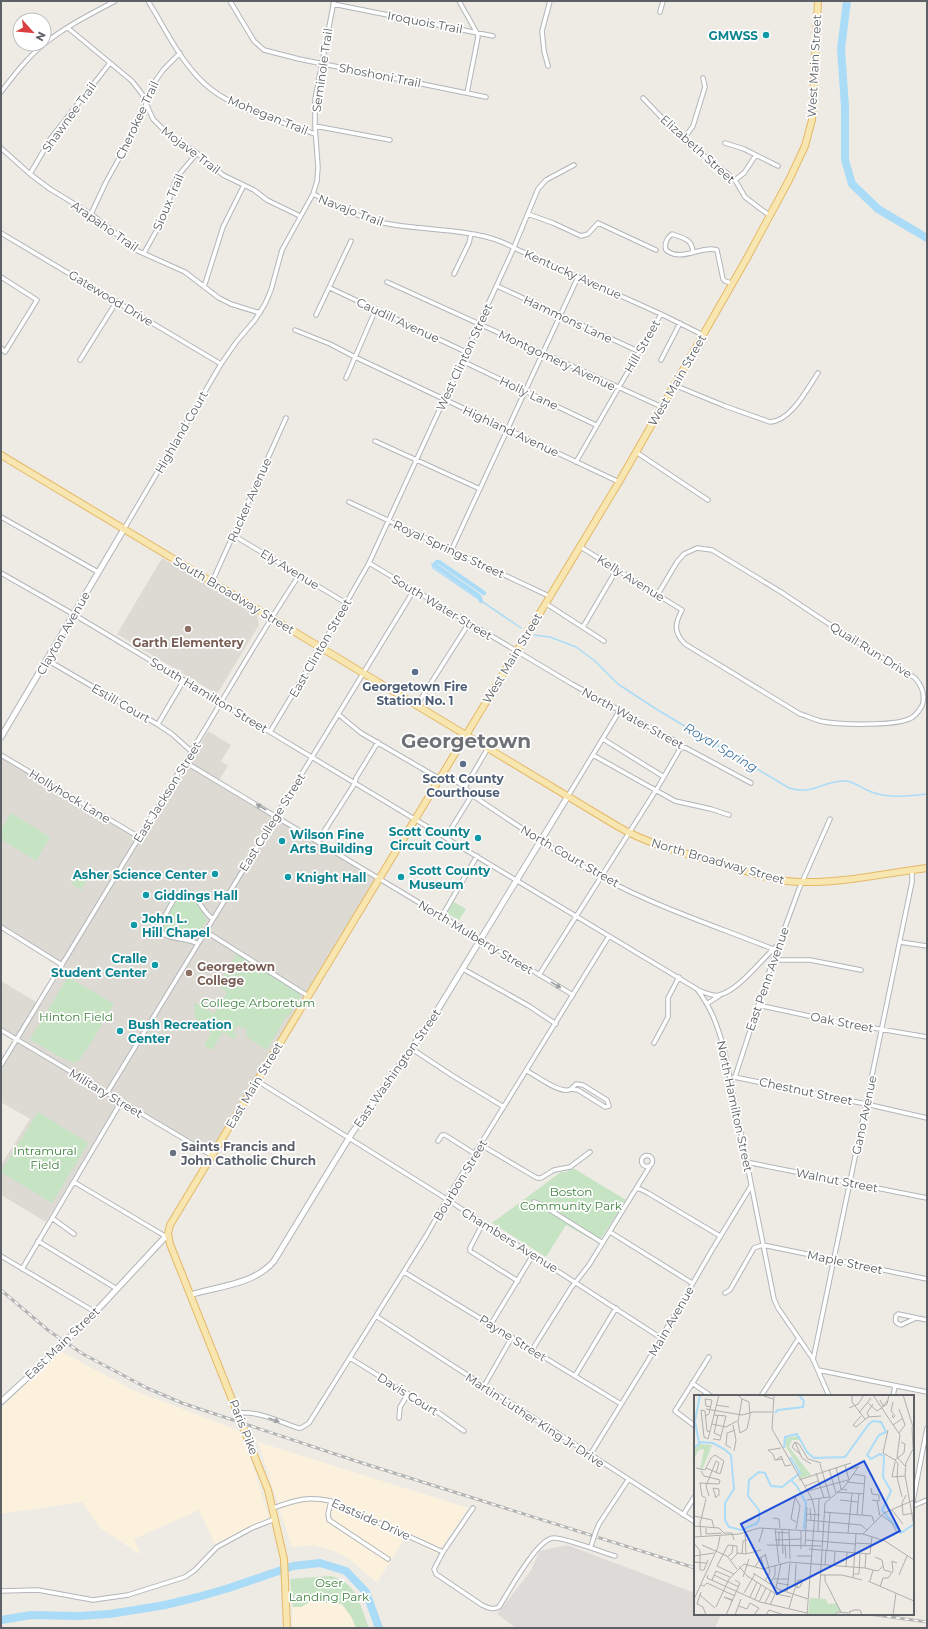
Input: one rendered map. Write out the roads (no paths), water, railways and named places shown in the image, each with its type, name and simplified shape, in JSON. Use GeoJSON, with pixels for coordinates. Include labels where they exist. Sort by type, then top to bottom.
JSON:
{"type":"FeatureCollection","features":[{"type":"Feature","properties":{"kind":"main road","name":"West Main Street"},"geometry":{"type":"LineString","coordinates":[[466,735],[516,650],[619,482],[770,216],[801,156],[811,128],[814,99],[817,1]]}},
{"type":"Feature","properties":{"kind":"main road","name":"South Broadway Street"},"geometry":{"type":"LineString","coordinates":[[1,455],[488,748]]}},
{"type":"Feature","properties":{"kind":"main road","name":"East Main Street"},"geometry":{"type":"LineString","coordinates":[[166,1235],[177,1212],[256,1080],[466,735]]}},
{"type":"Feature","properties":{"kind":"main road","name":"North Broadway Street"},"geometry":{"type":"LineString","coordinates":[[488,748],[629,833],[656,844],[768,877],[783,881],[835,881],[927,868]]}},
{"type":"Feature","properties":{"kind":"main road","name":"Paris Pike"},"geometry":{"type":"LineString","coordinates":[[166,1235],[262,1471],[276,1519],[284,1559],[287,1628]]}},
{"type":"Feature","properties":{"kind":"street"},"geometry":{"type":"LineString","coordinates":[[1,92],[28,59],[45,44],[68,28],[116,1]]}},
{"type":"Feature","properties":{"kind":"street","name":"Mohegan Trail"},"geometry":{"type":"LineString","coordinates":[[148,1],[180,53],[200,78],[212,89],[228,100],[315,134]]}},
{"type":"Feature","properties":{"kind":"street","name":"Shoshoni Trail"},"geometry":{"type":"LineString","coordinates":[[230,1],[254,41],[264,50],[322,64],[486,97]]}},
{"type":"Feature","properties":{"kind":"street"},"geometry":{"type":"LineString","coordinates":[[459,1],[478,37],[467,93]]}},
{"type":"Feature","properties":{"kind":"street"},"geometry":{"type":"LineString","coordinates":[[548,66],[544,51],[542,31],[550,1]]}},
{"type":"Feature","properties":{"kind":"street"},"geometry":{"type":"LineString","coordinates":[[660,12],[663,1]]}},
{"type":"Feature","properties":{"kind":"street","name":"Seminole Trail"},"geometry":{"type":"LineString","coordinates":[[241,336],[260,313],[269,296],[282,250],[313,194],[317,181],[318,167],[315,134],[316,99],[334,2]]}},
{"type":"Feature","properties":{"kind":"street","name":"Iroquois Trail"},"geometry":{"type":"LineString","coordinates":[[334,2],[493,36]]}},
{"type":"Feature","properties":{"kind":"street","name":"Mojave Trail"},"geometry":{"type":"LineString","coordinates":[[68,28],[132,81],[142,94],[153,119],[160,128],[197,153],[223,174],[244,185],[267,200],[300,216]]}},
{"type":"Feature","properties":{"kind":"street","name":"Cherokee Trail"},"geometry":{"type":"LineString","coordinates":[[91,214],[106,182],[130,139],[159,75],[180,53]]}},
{"type":"Feature","properties":{"kind":"street","name":"Shawnee Trail"},"geometry":{"type":"LineString","coordinates":[[30,174],[51,138],[110,63]]}},
{"type":"Feature","properties":{"kind":"street"},"geometry":{"type":"LineString","coordinates":[[683,140],[693,126],[705,87],[703,78]]}},
{"type":"Feature","properties":{"kind":"street","name":"Elizabeth Street"},"geometry":{"type":"LineString","coordinates":[[643,98],[683,140],[724,169],[735,180],[745,197],[770,216]]}},
{"type":"Feature","properties":{"kind":"street","name":"Mohegan Trail"},"geometry":{"type":"LineString","coordinates":[[315,126],[390,140]]}},
{"type":"Feature","properties":{"kind":"street"},"geometry":{"type":"LineString","coordinates":[[724,142],[778,166]]}},
{"type":"Feature","properties":{"kind":"street","name":"Arapaho Trail"},"geometry":{"type":"LineString","coordinates":[[1,148],[30,174],[50,189],[91,214],[138,251],[185,272],[219,298],[231,304],[260,313]]}},
{"type":"Feature","properties":{"kind":"street","name":"Sioux Trail"},"geometry":{"type":"LineString","coordinates":[[144,253],[164,217],[172,187],[177,177],[182,169],[197,153]]}},
{"type":"Feature","properties":{"kind":"street"},"geometry":{"type":"LineString","coordinates":[[735,180],[744,173],[756,155]]}},
{"type":"Feature","properties":{"kind":"street","name":"West Clinton Street"},"geometry":{"type":"LineString","coordinates":[[369,563],[497,286],[541,185],[546,180],[574,164]]}},
{"type":"Feature","properties":{"kind":"street"},"geometry":{"type":"LineString","coordinates":[[204,287],[223,227],[244,185]]}},
{"type":"Feature","properties":{"kind":"street","name":"Navajo Trail"},"geometry":{"type":"LineString","coordinates":[[313,194],[378,222],[438,230]]}},
{"type":"Feature","properties":{"kind":"street"},"geometry":{"type":"LineString","coordinates":[[528,214],[553,223],[581,236],[588,234],[598,223],[656,250]]}},
{"type":"Feature","properties":{"kind":"street","name":"Kentucky Avenue"},"geometry":{"type":"LineString","coordinates":[[438,230],[483,235],[504,241],[514,248],[661,314],[703,335]]}},
{"type":"Feature","properties":{"kind":"street","name":"Gatewood Drive"},"geometry":{"type":"LineString","coordinates":[[1,233],[221,364]]}},
{"type":"Feature","properties":{"kind":"street"},"geometry":{"type":"LineString","coordinates":[[454,274],[469,243],[471,234]]}},
{"type":"Feature","properties":{"kind":"street"},"geometry":{"type":"LineString","coordinates":[[693,252],[693,246],[690,242],[672,234],[668,237],[665,246],[666,250],[670,253],[681,255],[712,248],[718,250],[723,279],[731,283]]}},
{"type":"Feature","properties":{"kind":"street"},"geometry":{"type":"LineString","coordinates":[[316,315],[351,241]]}},
{"type":"Feature","properties":{"kind":"street"},"geometry":{"type":"LineString","coordinates":[[1,277],[37,300],[5,352],[1,348]]}},
{"type":"Feature","properties":{"kind":"street"},"geometry":{"type":"LineString","coordinates":[[452,549],[578,277]]}},
{"type":"Feature","properties":{"kind":"street","name":"Montgomery Avenue"},"geometry":{"type":"LineString","coordinates":[[387,282],[662,407]]}},
{"type":"Feature","properties":{"kind":"street","name":"Hammons Lane"},"geometry":{"type":"LineString","coordinates":[[497,286],[640,352]]}},
{"type":"Feature","properties":{"kind":"street","name":"Caudill Avenue"},"geometry":{"type":"LineString","coordinates":[[330,288],[466,352]]}},
{"type":"Feature","properties":{"kind":"street"},"geometry":{"type":"LineString","coordinates":[[80,360],[117,301]]}},
{"type":"Feature","properties":{"kind":"street"},"geometry":{"type":"LineString","coordinates":[[346,378],[376,309]]}},
{"type":"Feature","properties":{"kind":"street","name":"Hill Street"},"geometry":{"type":"LineString","coordinates":[[576,462],[661,314]]}},
{"type":"Feature","properties":{"kind":"street"},"geometry":{"type":"LineString","coordinates":[[661,360],[680,323]]}},
{"type":"Feature","properties":{"kind":"street","name":"Highland Avenue"},"geometry":{"type":"LineString","coordinates":[[295,330],[330,344],[444,400],[507,428],[619,482]]}},
{"type":"Feature","properties":{"kind":"street","name":"Highland Court"},"geometry":{"type":"LineString","coordinates":[[124,529],[221,364],[241,336]]}},
{"type":"Feature","properties":{"kind":"street","name":"Holly Lane"},"geometry":{"type":"LineString","coordinates":[[462,361],[596,425]]}},
{"type":"Feature","properties":{"kind":"street"},"geometry":{"type":"LineString","coordinates":[[674,385],[725,406],[770,422],[776,422],[790,412],[818,373]]}},
{"type":"Feature","properties":{"kind":"street","name":"Rucker Avenue"},"geometry":{"type":"LineString","coordinates":[[212,582],[286,418]]}},
{"type":"Feature","properties":{"kind":"street"},"geometry":{"type":"LineString","coordinates":[[376,441],[480,490]]}},
{"type":"Feature","properties":{"kind":"street"},"geometry":{"type":"LineString","coordinates":[[636,452],[708,500]]}},
{"type":"Feature","properties":{"kind":"street","name":"Royal Springs Street"},"geometry":{"type":"LineString","coordinates":[[349,502],[452,549],[549,596]]}},
{"type":"Feature","properties":{"kind":"street"},"geometry":{"type":"LineString","coordinates":[[1,517],[98,572]]}},
{"type":"Feature","properties":{"kind":"street","name":"Clayton Avenue"},"geometry":{"type":"LineString","coordinates":[[1,737],[124,529]]}},
{"type":"Feature","properties":{"kind":"street","name":"Ely Avenue"},"geometry":{"type":"LineString","coordinates":[[233,535],[346,603]]}},
{"type":"Feature","properties":{"kind":"street","name":"Kelly Avenue"},"geometry":{"type":"LineString","coordinates":[[579,546],[682,610]]}},
{"type":"Feature","properties":{"kind":"street","name":"Quail Run Drive"},"geometry":{"type":"LineString","coordinates":[[658,594],[677,562],[684,554],[697,548],[712,550],[781,592],[915,678],[923,689],[923,701],[919,711],[909,719],[858,724],[820,721],[800,714],[684,644],[676,631],[676,621],[682,610]]}},
{"type":"Feature","properties":{"kind":"street","name":"South Water Street"},"geometry":{"type":"LineString","coordinates":[[369,563],[516,650]]}},
{"type":"Feature","properties":{"kind":"street","name":"East Clinton Street"},"geometry":{"type":"LineString","coordinates":[[270,732],[369,563]]}},
{"type":"Feature","properties":{"kind":"street"},"geometry":{"type":"LineString","coordinates":[[583,627],[617,569]]}},
{"type":"Feature","properties":{"kind":"street","name":"South Hamilton Street"},"geometry":{"type":"LineString","coordinates":[[1,573],[73,614],[416,819]]}},
{"type":"Feature","properties":{"kind":"street","name":"East Jackson Street"},"geometry":{"type":"LineString","coordinates":[[1,1065],[139,836],[192,752],[271,617],[300,574]]}},
{"type":"Feature","properties":{"kind":"street","name":"East College Street"},"geometry":{"type":"LineString","coordinates":[[107,1093],[414,590]]}},
{"type":"Feature","properties":{"kind":"street"},"geometry":{"type":"LineString","coordinates":[[545,603],[604,641]]}},
{"type":"Feature","properties":{"kind":"street"},"geometry":{"type":"LineString","coordinates":[[416,705],[469,623]]}},
{"type":"Feature","properties":{"kind":"street","name":"North Water Street"},"geometry":{"type":"LineString","coordinates":[[516,650],[679,743],[681,747],[686,748],[751,783]]}},
{"type":"Feature","properties":{"kind":"street","name":"Estill Court"},"geometry":{"type":"LineString","coordinates":[[47,660],[158,724],[192,752]]}},
{"type":"Feature","properties":{"kind":"street"},"geometry":{"type":"LineString","coordinates":[[158,724],[184,680]]}},
{"type":"Feature","properties":{"kind":"street"},"geometry":{"type":"LineString","coordinates":[[568,796],[620,710]]}},
{"type":"Feature","properties":{"kind":"street","name":"North Court Street"},"geometry":{"type":"LineString","coordinates":[[338,714],[361,733],[465,787],[472,795],[601,877],[657,903],[773,949]]}},
{"type":"Feature","properties":{"kind":"street"},"geometry":{"type":"LineString","coordinates":[[603,739],[664,777]]}},
{"type":"Feature","properties":{"kind":"street"},"geometry":{"type":"LineString","coordinates":[[318,841],[355,783],[356,778],[378,742]]}},
{"type":"Feature","properties":{"kind":"street"},"geometry":{"type":"LineString","coordinates":[[539,975],[664,777],[681,747]]}},
{"type":"Feature","properties":{"kind":"street"},"geometry":{"type":"LineString","coordinates":[[465,787],[488,748]]}},
{"type":"Feature","properties":{"kind":"street","name":"Hollyhock Lane"},"geometry":{"type":"LineString","coordinates":[[1,755],[139,836]]}},
{"type":"Feature","properties":{"kind":"street"},"geometry":{"type":"LineString","coordinates":[[593,755],[675,801],[711,809],[729,815]]}},
{"type":"Feature","properties":{"kind":"street","name":"North Mulberry Street"},"geometry":{"type":"LineString","coordinates":[[185,762],[380,878],[573,996]]}},
{"type":"Feature","properties":{"kind":"street"},"geometry":{"type":"LineString","coordinates":[[446,837],[472,795]]}},
{"type":"Feature","properties":{"kind":"street","name":"East Washington Street"},"geometry":{"type":"LineString","coordinates":[[190,1295],[249,1279],[270,1266],[350,1138],[412,1049],[568,796]]}},
{"type":"Feature","properties":{"kind":"street","name":"North Hamilton Street"},"geometry":{"type":"LineString","coordinates":[[416,819],[679,977],[697,989],[708,1004],[714,1016],[733,1077],[746,1162],[774,1299],[778,1308],[813,1360],[829,1395]]}},
{"type":"Feature","properties":{"kind":"street","name":"East Penn Avenue"},"geometry":{"type":"LineString","coordinates":[[733,1077],[779,943],[802,882],[830,819]]}},
{"type":"Feature","properties":{"kind":"street"},"geometry":{"type":"LineString","coordinates":[[442,916],[477,856]]}},
{"type":"Feature","properties":{"kind":"street","name":"Gano Avenue"},"geometry":{"type":"LineString","coordinates":[[813,1360],[900,942],[912,882],[912,870]]}},
{"type":"Feature","properties":{"kind":"street"},"geometry":{"type":"LineString","coordinates":[[198,944],[193,941],[170,938],[165,935],[160,926],[162,920],[174,900],[183,893],[195,897],[208,916],[213,919]]}},
{"type":"Feature","properties":{"kind":"street"},"geometry":{"type":"LineString","coordinates":[[1,927],[62,965]]}},
{"type":"Feature","properties":{"kind":"street"},"geometry":{"type":"LineString","coordinates":[[205,931],[308,996]]}},
{"type":"Feature","properties":{"kind":"street","name":"Bourbon Street"},"geometry":{"type":"LineString","coordinates":[[238,1413],[257,1413],[298,1428],[301,1428],[309,1423],[404,1272],[609,936]]}},
{"type":"Feature","properties":{"kind":"street"},"geometry":{"type":"LineString","coordinates":[[900,942],[927,946]]}},
{"type":"Feature","properties":{"kind":"street"},"geometry":{"type":"LineString","coordinates":[[708,1004],[742,981],[779,943]]}},
{"type":"Feature","properties":{"kind":"street"},"geometry":{"type":"LineString","coordinates":[[773,960],[810,960],[861,970]]}},
{"type":"Feature","properties":{"kind":"street"},"geometry":{"type":"LineString","coordinates":[[463,968],[529,1006],[556,1024]]}},
{"type":"Feature","properties":{"kind":"street"},"geometry":{"type":"LineString","coordinates":[[654,1043],[668,1017],[668,998],[679,977]]}},
{"type":"Feature","properties":{"kind":"street"},"geometry":{"type":"LineString","coordinates":[[697,989],[719,996]]}},
{"type":"Feature","properties":{"kind":"street","name":"Oak Street"},"geometry":{"type":"LineString","coordinates":[[758,1005],[927,1037]]}},
{"type":"Feature","properties":{"kind":"street","name":"Military Street"},"geometry":{"type":"LineString","coordinates":[[1,1030],[211,1155]]}},
{"type":"Feature","properties":{"kind":"street"},"geometry":{"type":"LineString","coordinates":[[412,1049],[504,1107]]}},
{"type":"Feature","properties":{"kind":"street"},"geometry":{"type":"LineString","coordinates":[[527,1071],[560,1090],[578,1090],[605,1107],[609,1106],[607,1100],[583,1085],[576,1084],[571,1089]]}},
{"type":"Feature","properties":{"kind":"street","name":"Chestnut Street"},"geometry":{"type":"LineString","coordinates":[[733,1077],[927,1118]]}},
{"type":"Feature","properties":{"kind":"street","name":"Chambers Avenue"},"geometry":{"type":"LineString","coordinates":[[256,1080],[350,1138],[661,1338]]}},
{"type":"Feature","properties":{"kind":"street"},"geometry":{"type":"LineString","coordinates":[[22,1269],[121,1102]]}},
{"type":"Feature","properties":{"kind":"street"},"geometry":{"type":"LineString","coordinates":[[438,1142],[442,1135],[445,1135],[475,1154]]}},
{"type":"Feature","properties":{"kind":"street"},"geometry":{"type":"LineString","coordinates":[[481,1145],[537,1178],[541,1178],[554,1170],[570,1167],[590,1152]]}},
{"type":"Feature","properties":{"kind":"street","name":"Walnut Street"},"geometry":{"type":"LineString","coordinates":[[746,1162],[927,1198]]}},
{"type":"Feature","properties":{"kind":"street"},"geometry":{"type":"LineString","coordinates":[[532,1350],[603,1243],[650,1166]]}},
{"type":"Feature","properties":{"kind":"street"},"geometry":{"type":"LineString","coordinates":[[74,1182],[166,1235]]}},
{"type":"Feature","properties":{"kind":"street","name":"Main Avenue"},"geometry":{"type":"LineString","coordinates":[[590,1455],[751,1186]]}},
{"type":"Feature","properties":{"kind":"street"},"geometry":{"type":"LineString","coordinates":[[637,1189],[648,1193],[720,1236]]}},
{"type":"Feature","properties":{"kind":"street"},"geometry":{"type":"LineString","coordinates":[[534,1202],[603,1243]]}},
{"type":"Feature","properties":{"kind":"street"},"geometry":{"type":"LineString","coordinates":[[52,1218],[74,1234]]}},
{"type":"Feature","properties":{"kind":"street"},"geometry":{"type":"LineString","coordinates":[[483,1223],[470,1248],[470,1251],[518,1280]]}},
{"type":"Feature","properties":{"kind":"street"},"geometry":{"type":"LineString","coordinates":[[610,1232],[692,1283]]}},
{"type":"Feature","properties":{"kind":"street","name":"East Main Street"},"geometry":{"type":"LineString","coordinates":[[1,1402],[95,1312],[166,1235]]}},
{"type":"Feature","properties":{"kind":"street"},"geometry":{"type":"LineString","coordinates":[[38,1241],[117,1289]]}},
{"type":"Feature","properties":{"kind":"street"},"geometry":{"type":"LineString","coordinates":[[725,1293],[730,1290],[754,1248],[763,1245]]}},
{"type":"Feature","properties":{"kind":"street","name":"Maple Street"},"geometry":{"type":"LineString","coordinates":[[763,1245],[927,1279]]}},
{"type":"Feature","properties":{"kind":"street"},"geometry":{"type":"LineString","coordinates":[[491,1324],[533,1255]]}},
{"type":"Feature","properties":{"kind":"street"},"geometry":{"type":"LineString","coordinates":[[1,1256],[95,1312]]}},
{"type":"Feature","properties":{"kind":"street","name":"Payne Street"},"geometry":{"type":"LineString","coordinates":[[404,1272],[621,1404]]}},
{"type":"Feature","properties":{"kind":"street"},"geometry":{"type":"LineString","coordinates":[[575,1376],[616,1308]]}},
{"type":"Feature","properties":{"kind":"street"},"geometry":{"type":"LineString","coordinates":[[916,1318],[900,1325],[896,1323],[895,1320],[897,1314],[927,1320]]}},
{"type":"Feature","properties":{"kind":"street","name":"Martin Luther King Jr Drive"},"geometry":{"type":"LineString","coordinates":[[376,1316],[694,1521]]}},
{"type":"Feature","properties":{"kind":"street"},"geometry":{"type":"LineString","coordinates":[[484,1386],[512,1337]]}},
{"type":"Feature","properties":{"kind":"street"},"geometry":{"type":"LineString","coordinates":[[761,1395],[799,1338]]}},
{"type":"Feature","properties":{"kind":"street"},"geometry":{"type":"LineString","coordinates":[[694,1425],[674,1411],[709,1357]]}},
{"type":"Feature","properties":{"kind":"street","name":"Davis Court"},"geometry":{"type":"LineString","coordinates":[[350,1358],[464,1431]]}},
{"type":"Feature","properties":{"kind":"street"},"geometry":{"type":"LineString","coordinates":[[818,1370],[927,1392]]}},
{"type":"Feature","properties":{"kind":"street"},"geometry":{"type":"LineString","coordinates":[[692,1383],[710,1395]]}},
{"type":"Feature","properties":{"kind":"street"},"geometry":{"type":"LineString","coordinates":[[893,1395],[895,1386]]}},
{"type":"Feature","properties":{"kind":"street"},"geometry":{"type":"LineString","coordinates":[[399,1418],[400,1407],[408,1394]]}},
{"type":"Feature","properties":{"kind":"street"},"geometry":{"type":"LineString","coordinates":[[914,1496],[927,1428]]}},
{"type":"Feature","properties":{"kind":"street"},"geometry":{"type":"LineString","coordinates":[[922,1455],[927,1456]]}},
{"type":"Feature","properties":{"kind":"street"},"geometry":{"type":"LineString","coordinates":[[591,1547],[599,1524],[628,1480]]}},
{"type":"Feature","properties":{"kind":"street","name":"Eastside Drive"},"geometry":{"type":"LineString","coordinates":[[273,1508],[303,1498],[316,1498],[331,1501],[443,1552]]}},
{"type":"Feature","properties":{"kind":"street"},"geometry":{"type":"LineString","coordinates":[[684,1515],[694,1498]]}},
{"type":"Feature","properties":{"kind":"street"},"geometry":{"type":"LineString","coordinates":[[914,1506],[927,1500]]}},
{"type":"Feature","properties":{"kind":"street"},"geometry":{"type":"LineString","coordinates":[[331,1501],[328,1514],[329,1520],[388,1559]]}},
{"type":"Feature","properties":{"kind":"street"},"geometry":{"type":"LineString","coordinates":[[473,1508],[443,1552],[434,1567],[434,1572],[482,1605],[495,1609],[499,1607],[538,1547],[544,1541],[552,1538],[591,1547],[615,1556]]}},
{"type":"Feature","properties":{"kind":"street"},"geometry":{"type":"LineString","coordinates":[[1,1591],[38,1590],[93,1600],[128,1595],[185,1577],[195,1570],[218,1547],[252,1528],[276,1519]]}},
{"type":"Feature","properties":{"kind":"waterway"},"geometry":{"type":"LineString","coordinates":[[847,1],[841,49],[845,107],[845,160],[852,184],[878,209],[927,238]]}},
{"type":"Feature","properties":{"kind":"waterway","name":"Royal Spring"},"geometry":{"type":"LineString","coordinates":[[481,601],[479,596],[435,564],[439,562],[484,593]]}},
{"type":"Feature","properties":{"kind":"waterway","name":"Royal Spring"},"geometry":{"type":"LineString","coordinates":[[432,564],[433,568],[521,628]]}},
{"type":"Feature","properties":{"kind":"waterway","name":"Royal Spring"},"geometry":{"type":"LineString","coordinates":[[534,635],[550,637],[576,647],[595,661],[618,684],[656,709],[789,788],[806,790],[832,782],[846,781],[876,794],[890,796],[927,794]]}},
{"type":"Feature","properties":{"kind":"waterway"},"geometry":{"type":"LineString","coordinates":[[1,1620],[31,1615],[78,1616],[110,1614],[165,1605],[229,1588],[293,1566],[320,1563],[346,1571],[366,1592],[379,1628]]}},
{"type":"Feature","properties":{"kind":"railway"},"geometry":{"type":"LineString","coordinates":[[1,1290],[49,1331],[83,1354],[147,1388],[182,1403],[356,1461],[694,1568]]}},
{"type":"Feature","properties":{"kind":"railway"},"geometry":{"type":"LineString","coordinates":[[876,1615],[927,1622]]}},
{"type":"Feature","properties":{"kind":"place","name":"GMWSS"},"geometry":{"type":"Point","coordinates":[766,35]}},
{"type":"Feature","properties":{"kind":"place","name":"Garth Elementery"},"geometry":{"type":"Point","coordinates":[188,629]}},
{"type":"Feature","properties":{"kind":"place","name":"Georgetown Fire Station No. 1"},"geometry":{"type":"Point","coordinates":[415,672]}},
{"type":"Feature","properties":{"kind":"place","name":"Scott County Courthouse"},"geometry":{"type":"Point","coordinates":[463,764]}},
{"type":"Feature","properties":{"kind":"place","name":"Scott County Circuit Court"},"geometry":{"type":"Point","coordinates":[478,838]}},
{"type":"Feature","properties":{"kind":"place","name":"Wilson Fine Arts Building"},"geometry":{"type":"Point","coordinates":[282,841]}},
{"type":"Feature","properties":{"kind":"place","name":"Asher Science Center"},"geometry":{"type":"Point","coordinates":[215,874]}},
{"type":"Feature","properties":{"kind":"place","name":"Knight Hall"},"geometry":{"type":"Point","coordinates":[288,877]}},
{"type":"Feature","properties":{"kind":"place","name":"Scott County Museum"},"geometry":{"type":"Point","coordinates":[401,877]}},
{"type":"Feature","properties":{"kind":"place","name":"Giddings Hall"},"geometry":{"type":"Point","coordinates":[146,895]}},
{"type":"Feature","properties":{"kind":"place","name":"John L. Hill Chapel"},"geometry":{"type":"Point","coordinates":[134,925]}},
{"type":"Feature","properties":{"kind":"place","name":"Cralle Student Center"},"geometry":{"type":"Point","coordinates":[155,965]}},
{"type":"Feature","properties":{"kind":"place","name":"Georgetown College"},"geometry":{"type":"Point","coordinates":[189,973]}},
{"type":"Feature","properties":{"kind":"place","name":"Bush Recreation Center"},"geometry":{"type":"Point","coordinates":[120,1031]}},
{"type":"Feature","properties":{"kind":"place","name":"Saints Francis and John Catholic Church"},"geometry":{"type":"Point","coordinates":[173,1153]}},
{"type":"Feature","properties":{"kind":"district","name":"Georgetown"},"geometry":{"type":"Point","coordinates":[466,741]}},
{"type":"Feature","properties":{"kind":"park label","name":"College Arboretum"},"geometry":{"type":"Point","coordinates":[258,1002]}},
{"type":"Feature","properties":{"kind":"park label","name":"Hinton Field"},"geometry":{"type":"Point","coordinates":[76,1016]}},
{"type":"Feature","properties":{"kind":"park label","name":"Intramural Field"},"geometry":{"type":"Point","coordinates":[45,1157]}},
{"type":"Feature","properties":{"kind":"park label","name":"Boston Community Park"},"geometry":{"type":"Point","coordinates":[571,1198]}},
{"type":"Feature","properties":{"kind":"park label","name":"Oser Landing Park"},"geometry":{"type":"Point","coordinates":[329,1589]}}]}
